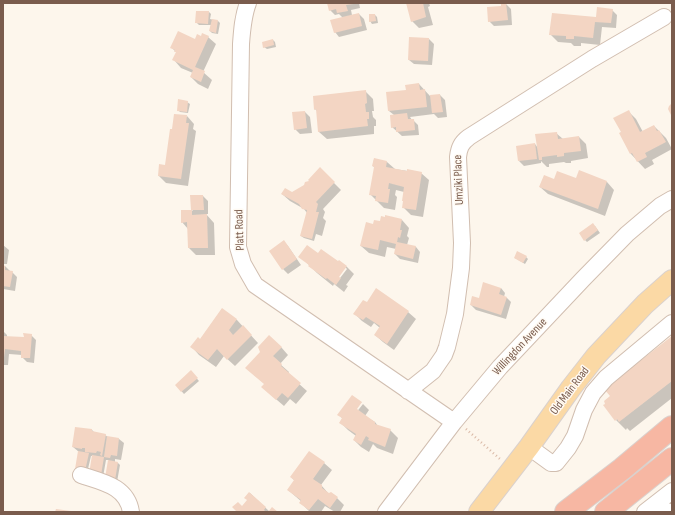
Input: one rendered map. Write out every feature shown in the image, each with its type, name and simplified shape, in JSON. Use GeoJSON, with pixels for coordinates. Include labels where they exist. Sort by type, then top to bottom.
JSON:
{"type":"FeatureCollection","features":[{"type":"Feature","properties":{"kind":"highway"},"geometry":{"type":"LineString","coordinates":[[566,512],[672,427]]}},
{"type":"Feature","properties":{"kind":"highway"},"geometry":{"type":"LineString","coordinates":[[606,512],[672,459]]}},
{"type":"Feature","properties":{"kind":"main road","name":"Old Main Road"},"geometry":{"type":"LineString","coordinates":[[479,512],[596,356],[645,304],[672,280]]}},
{"type":"Feature","properties":{"kind":"street","name":"Platt Road"},"geometry":{"type":"LineString","coordinates":[[248,3],[243,22],[241,44],[238,247],[243,264],[255,285],[454,422]]}},
{"type":"Feature","properties":{"kind":"street","name":"Umziki Place"},"geometry":{"type":"LineString","coordinates":[[408,391],[433,370],[444,355],[455,314],[461,268],[462,243],[458,157],[459,148],[463,142],[592,59],[664,16]]}},
{"type":"Feature","properties":{"kind":"street","name":"Willingdon Avenue"},"geometry":{"type":"LineString","coordinates":[[386,512],[454,422],[500,368],[627,234],[660,206],[672,199]]}},
{"type":"Feature","properties":{"kind":"street"},"geometry":{"type":"LineString","coordinates":[[528,447],[551,463],[558,461],[575,436],[584,410],[593,393],[606,378],[672,323]]}},
{"type":"Feature","properties":{"kind":"street"},"geometry":{"type":"LineString","coordinates":[[81,475],[118,489],[125,496],[131,512]]}},
{"type":"Feature","properties":{"kind":"street"},"geometry":{"type":"LineString","coordinates":[[649,509],[671,493]]}},
{"type":"Feature","properties":{"kind":"street"},"geometry":{"type":"LineString","coordinates":[[649,509],[669,512]]}},
{"type":"Feature","properties":{"kind":"path"},"geometry":{"type":"LineString","coordinates":[[454,422],[469,430],[512,468]]}},
{"type":"Feature","properties":{"kind":"building"},"geometry":{"type":"Polygon","coordinates":[[[327,3],[353,4],[346,5],[348,11],[337,13],[336,9],[329,11],[327,3]]]}},
{"type":"Feature","properties":{"kind":"building"},"geometry":{"type":"Polygon","coordinates":[[[406,3],[423,3],[426,17],[411,22],[406,3]]]}},
{"type":"Feature","properties":{"kind":"building"},"geometry":{"type":"Polygon","coordinates":[[[506,3],[508,20],[488,22],[487,7],[501,6],[501,4],[506,3]]]}},
{"type":"Feature","properties":{"kind":"building"},"geometry":{"type":"Polygon","coordinates":[[[597,7],[613,9],[611,23],[595,22],[593,38],[574,36],[574,39],[566,39],[566,36],[549,35],[552,13],[596,17],[597,7]]]}},
{"type":"Feature","properties":{"kind":"building"},"geometry":{"type":"Polygon","coordinates":[[[196,11],[209,11],[208,24],[195,23],[196,11]]]}},
{"type":"Feature","properties":{"kind":"building"},"geometry":{"type":"Polygon","coordinates":[[[359,13],[362,26],[334,33],[330,20],[359,13]]]}},
{"type":"Feature","properties":{"kind":"building"},"geometry":{"type":"Polygon","coordinates":[[[369,14],[375,14],[376,21],[369,22],[369,14]]]}},
{"type":"Feature","properties":{"kind":"building"},"geometry":{"type":"Polygon","coordinates":[[[212,19],[218,20],[216,33],[209,31],[212,19]]]}},
{"type":"Feature","properties":{"kind":"building"},"geometry":{"type":"Polygon","coordinates":[[[178,31],[195,39],[197,34],[201,36],[202,33],[209,36],[195,67],[205,71],[201,82],[190,77],[193,70],[172,60],[176,52],[170,48],[178,31]]]}},
{"type":"Feature","properties":{"kind":"building"},"geometry":{"type":"Polygon","coordinates":[[[409,37],[429,38],[428,61],[408,60],[409,37]]]}},
{"type":"Feature","properties":{"kind":"building"},"geometry":{"type":"Polygon","coordinates":[[[273,39],[274,45],[263,48],[262,42],[273,39]]]}},
{"type":"Feature","properties":{"kind":"building"},"geometry":{"type":"Polygon","coordinates":[[[419,83],[420,90],[425,89],[427,107],[388,111],[386,92],[406,90],[405,85],[419,83]]]}},
{"type":"Feature","properties":{"kind":"building"},"geometry":{"type":"Polygon","coordinates":[[[366,90],[366,112],[369,112],[369,119],[367,119],[368,126],[318,132],[313,96],[366,90]]]}},
{"type":"Feature","properties":{"kind":"building"},"geometry":{"type":"Polygon","coordinates":[[[440,94],[443,112],[432,113],[430,95],[440,94]]]}},
{"type":"Feature","properties":{"kind":"building"},"geometry":{"type":"Polygon","coordinates":[[[178,99],[188,101],[187,112],[177,111],[178,99]]]}},
{"type":"Feature","properties":{"kind":"building"},"geometry":{"type":"Polygon","coordinates":[[[672,103],[672,117],[668,109],[672,103]]]}},
{"type":"Feature","properties":{"kind":"building"},"geometry":{"type":"Polygon","coordinates":[[[629,110],[640,132],[654,125],[657,131],[659,130],[666,142],[645,153],[647,157],[637,162],[632,153],[630,154],[619,133],[621,132],[613,118],[629,110]]]}},
{"type":"Feature","properties":{"kind":"building"},"geometry":{"type":"Polygon","coordinates":[[[305,111],[307,128],[294,130],[292,112],[305,111]]]}},
{"type":"Feature","properties":{"kind":"building"},"geometry":{"type":"Polygon","coordinates":[[[407,113],[408,119],[414,119],[415,130],[396,132],[396,127],[391,128],[390,115],[407,113]]]}},
{"type":"Feature","properties":{"kind":"building"},"geometry":{"type":"Polygon","coordinates":[[[174,114],[187,115],[186,123],[189,123],[181,179],[158,176],[159,164],[165,165],[170,129],[172,129],[174,114]]]}},
{"type":"Feature","properties":{"kind":"building"},"geometry":{"type":"Polygon","coordinates":[[[557,132],[558,139],[579,136],[581,151],[564,153],[564,156],[557,157],[557,155],[542,157],[542,160],[539,160],[535,134],[557,132]]]}},
{"type":"Feature","properties":{"kind":"building"},"geometry":{"type":"Polygon","coordinates":[[[535,143],[537,159],[518,161],[516,146],[535,143]]]}},
{"type":"Feature","properties":{"kind":"building"},"geometry":{"type":"Polygon","coordinates":[[[374,158],[387,161],[386,167],[422,172],[416,210],[402,208],[404,187],[389,183],[388,189],[390,189],[388,203],[375,201],[376,196],[369,195],[374,167],[372,166],[374,158]]]}},
{"type":"Feature","properties":{"kind":"building"},"geometry":{"type":"Polygon","coordinates":[[[320,167],[335,182],[316,202],[318,204],[316,212],[319,212],[312,239],[300,236],[307,210],[302,209],[299,204],[281,194],[285,188],[292,192],[304,185],[305,182],[309,181],[308,180],[320,167]]]}},
{"type":"Feature","properties":{"kind":"building"},"geometry":{"type":"Polygon","coordinates":[[[579,170],[607,181],[598,209],[539,187],[544,175],[554,179],[557,171],[576,178],[579,170]]]}},
{"type":"Feature","properties":{"kind":"building"},"geometry":{"type":"Polygon","coordinates":[[[190,195],[203,195],[204,210],[192,210],[192,215],[207,214],[208,248],[188,248],[187,222],[181,223],[181,210],[191,210],[190,195]]]}},
{"type":"Feature","properties":{"kind":"building"},"geometry":{"type":"Polygon","coordinates":[[[385,215],[402,219],[400,230],[402,230],[400,238],[398,237],[397,242],[416,246],[413,259],[394,254],[396,244],[380,240],[378,250],[360,246],[366,222],[373,224],[374,220],[380,221],[381,216],[385,217],[385,215]]]}},
{"type":"Feature","properties":{"kind":"building"},"geometry":{"type":"Polygon","coordinates":[[[593,223],[598,230],[584,241],[579,233],[593,223]]]}},
{"type":"Feature","properties":{"kind":"building"},"geometry":{"type":"Polygon","coordinates":[[[284,240],[297,259],[282,270],[269,251],[284,240]]]}},
{"type":"Feature","properties":{"kind":"building"},"geometry":{"type":"Polygon","coordinates":[[[307,245],[318,253],[321,249],[347,266],[339,277],[341,278],[336,285],[308,266],[309,265],[298,257],[307,245]]]}},
{"type":"Feature","properties":{"kind":"building"},"geometry":{"type":"Polygon","coordinates":[[[517,251],[527,256],[523,263],[514,258],[517,251]]]}},
{"type":"Feature","properties":{"kind":"building"},"geometry":{"type":"Polygon","coordinates":[[[3,265],[5,266],[5,270],[13,271],[10,287],[3,286],[3,265]]]}},
{"type":"Feature","properties":{"kind":"building"},"geometry":{"type":"Polygon","coordinates":[[[483,282],[501,288],[499,294],[507,297],[501,315],[470,305],[472,296],[479,298],[483,282]]]}},
{"type":"Feature","properties":{"kind":"building"},"geometry":{"type":"Polygon","coordinates":[[[376,288],[409,311],[387,344],[374,335],[380,326],[366,317],[363,320],[353,314],[363,300],[367,302],[376,288]]]}},
{"type":"Feature","properties":{"kind":"building"},"geometry":{"type":"Polygon","coordinates":[[[222,308],[237,319],[229,330],[233,335],[243,325],[252,335],[227,360],[217,349],[208,360],[190,347],[198,337],[200,339],[222,308]]]}},
{"type":"Feature","properties":{"kind":"building"},"geometry":{"type":"Polygon","coordinates":[[[23,333],[32,334],[30,358],[21,358],[21,351],[5,349],[3,357],[3,336],[24,337],[23,333]]]}},
{"type":"Feature","properties":{"kind":"building"},"geometry":{"type":"Polygon","coordinates":[[[269,335],[282,347],[273,356],[282,364],[281,366],[301,383],[288,398],[282,393],[276,400],[261,387],[264,384],[245,368],[260,352],[258,347],[269,335]]]}},
{"type":"Feature","properties":{"kind":"building"},"geometry":{"type":"Polygon","coordinates":[[[672,336],[672,381],[619,422],[617,419],[615,421],[603,405],[605,404],[604,401],[610,396],[604,389],[672,336]]]}},
{"type":"Feature","properties":{"kind":"building"},"geometry":{"type":"Polygon","coordinates":[[[191,370],[198,378],[181,392],[175,385],[191,370]]]}},
{"type":"Feature","properties":{"kind":"building"},"geometry":{"type":"Polygon","coordinates":[[[352,395],[362,402],[357,409],[375,422],[375,424],[391,429],[385,447],[368,440],[369,438],[366,436],[361,445],[353,440],[356,434],[339,423],[342,418],[337,415],[352,395]]]}},
{"type":"Feature","properties":{"kind":"building"},"geometry":{"type":"Polygon","coordinates":[[[75,427],[92,429],[92,431],[106,434],[102,456],[100,455],[101,452],[85,452],[85,448],[82,449],[72,447],[75,427]]]}},
{"type":"Feature","properties":{"kind":"building"},"geometry":{"type":"Polygon","coordinates":[[[107,436],[119,438],[117,456],[111,455],[110,458],[104,457],[107,436]]]}},
{"type":"Feature","properties":{"kind":"building"},"geometry":{"type":"Polygon","coordinates":[[[78,451],[89,453],[85,471],[75,469],[78,451]]]}},
{"type":"Feature","properties":{"kind":"building"},"geometry":{"type":"Polygon","coordinates":[[[309,451],[325,462],[313,479],[322,485],[322,488],[338,497],[330,508],[318,499],[309,510],[299,503],[301,500],[287,490],[294,480],[290,477],[309,451]]]}},
{"type":"Feature","properties":{"kind":"building"},"geometry":{"type":"Polygon","coordinates":[[[92,455],[104,457],[101,475],[89,474],[92,455]]]}},
{"type":"Feature","properties":{"kind":"building"},"geometry":{"type":"Polygon","coordinates":[[[108,460],[118,462],[115,480],[105,478],[108,460]]]}},
{"type":"Feature","properties":{"kind":"building"},"geometry":{"type":"Polygon","coordinates":[[[249,492],[266,507],[264,510],[266,512],[234,512],[236,511],[232,507],[238,502],[242,506],[247,500],[244,498],[249,492]]]}},
{"type":"Feature","properties":{"kind":"building"},"geometry":{"type":"Polygon","coordinates":[[[272,507],[278,512],[268,512],[272,507]]]}},
{"type":"Feature","properties":{"kind":"building"},"geometry":{"type":"Polygon","coordinates":[[[56,509],[71,511],[71,512],[55,512],[56,509]]]}}]}
